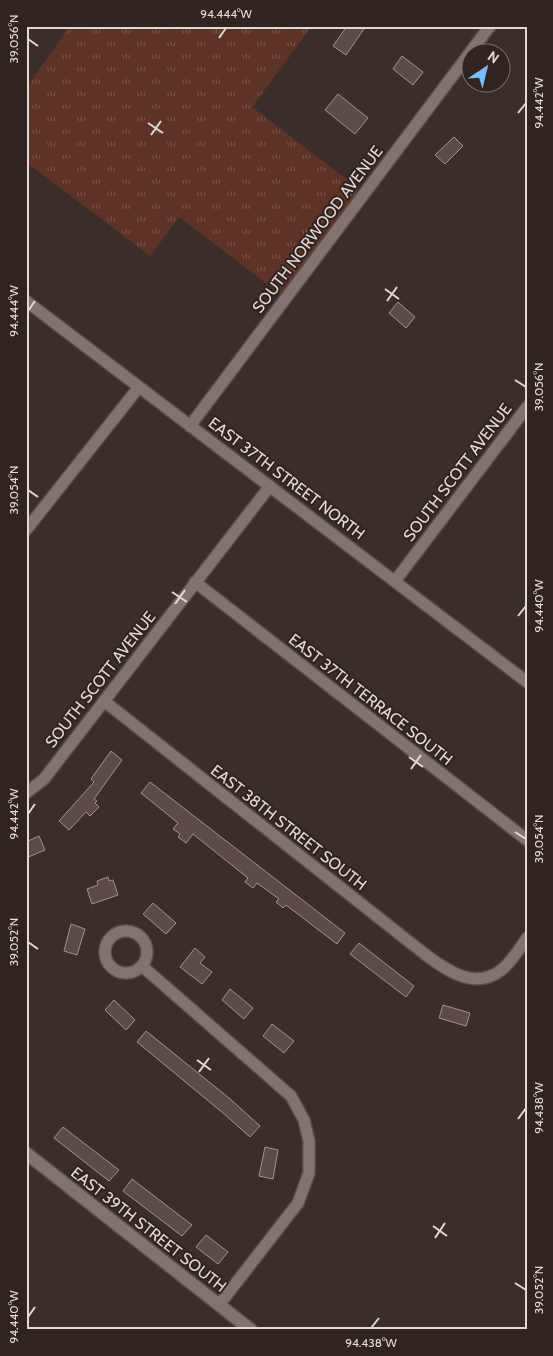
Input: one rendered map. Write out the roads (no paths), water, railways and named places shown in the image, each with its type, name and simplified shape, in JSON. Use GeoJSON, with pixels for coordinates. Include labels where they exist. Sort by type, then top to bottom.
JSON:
{"type":"FeatureCollection","features":[{"type":"Feature","properties":{"kind":"main road","name":"EAST 39TH STREET SOUTH"},"geometry":{"type":"LineString","coordinates":[[26,1153],[251,1330]]}},
{"type":"Feature","properties":{"kind":"street","name":"SOUTH NORWOOD AVENUE"},"geometry":{"type":"LineString","coordinates":[[190,426],[490,26]]}},
{"type":"Feature","properties":{"kind":"street","name":"EAST 37TH STREET NORTH"},"geometry":{"type":"LineString","coordinates":[[26,301],[527,682]]}},
{"type":"Feature","properties":{"kind":"street"},"geometry":{"type":"LineString","coordinates":[[26,530],[139,387]]}},
{"type":"Feature","properties":{"kind":"street","name":"SOUTH SCOTT AVENUE"},"geometry":{"type":"LineString","coordinates":[[395,581],[527,407]]}},
{"type":"Feature","properties":{"kind":"street","name":"SOUTH SCOTT AVENUE"},"geometry":{"type":"LineString","coordinates":[[26,793],[44,779],[270,486]]}},
{"type":"Feature","properties":{"kind":"street","name":"EAST 37TH TERRACE SOUTH"},"geometry":{"type":"LineString","coordinates":[[195,582],[527,840]]}},
{"type":"Feature","properties":{"kind":"street","name":"EAST 38TH STREET SOUTH"},"geometry":{"type":"LineString","coordinates":[[104,701],[426,955],[457,975],[471,978],[486,977],[499,972],[527,938]]}},
{"type":"Feature","properties":{"kind":"street"},"geometry":{"type":"LineString","coordinates":[[142,966],[291,1096],[304,1120],[309,1141],[309,1173],[298,1203],[219,1305]]}}]}
